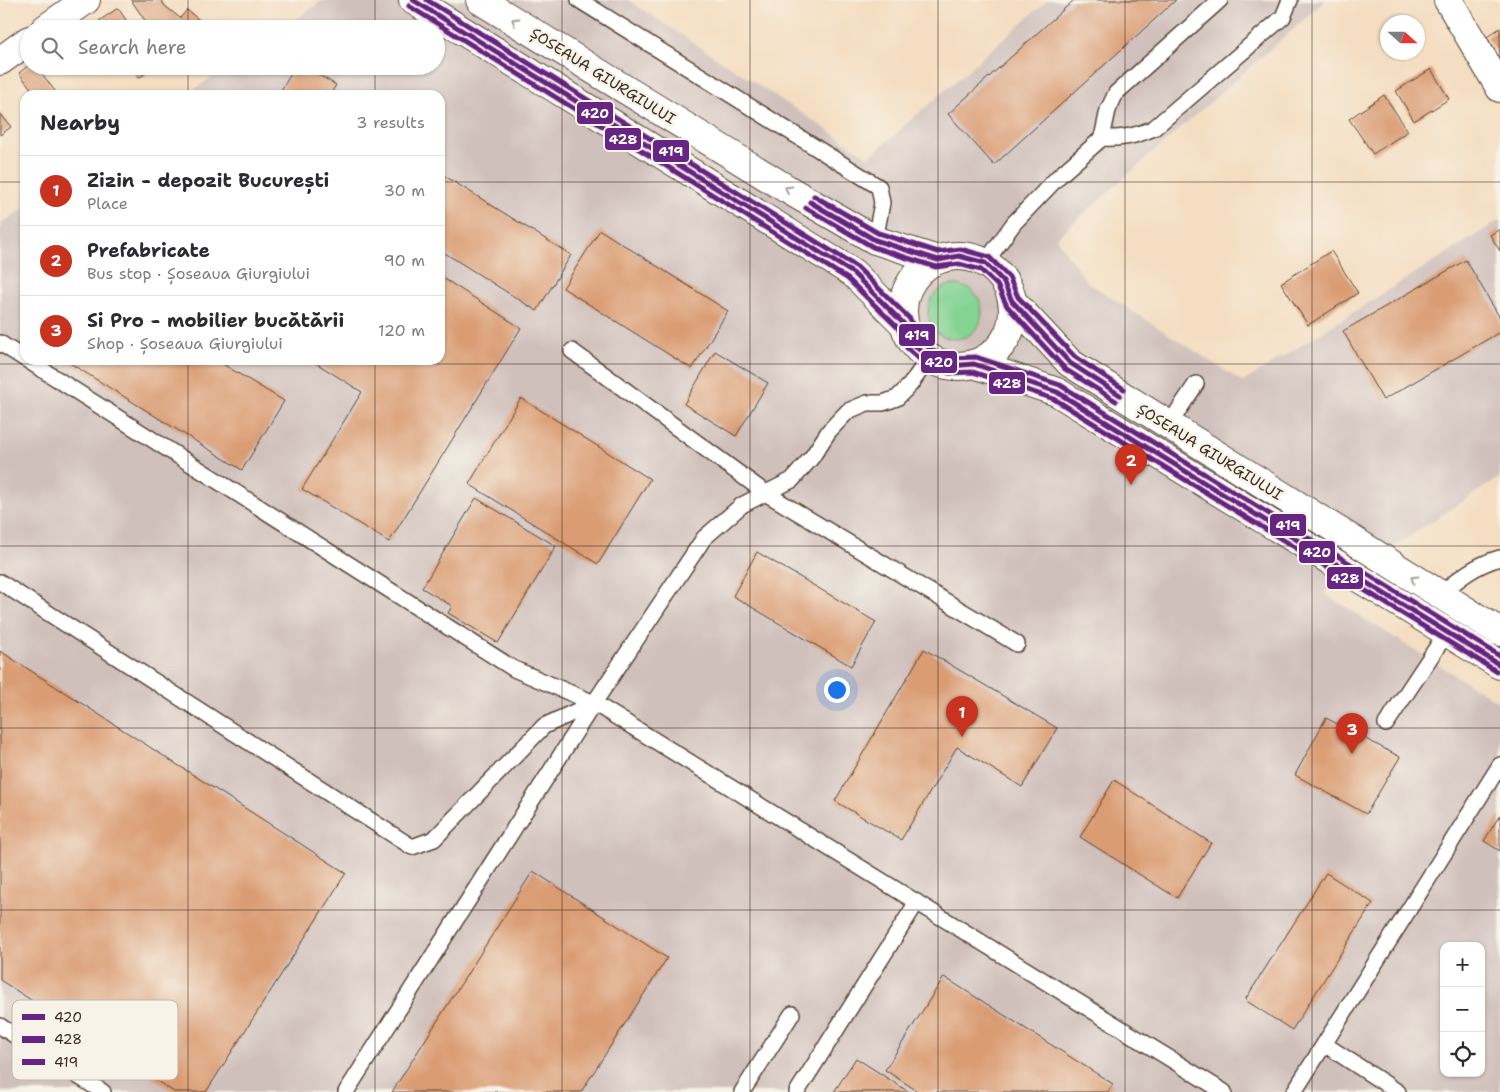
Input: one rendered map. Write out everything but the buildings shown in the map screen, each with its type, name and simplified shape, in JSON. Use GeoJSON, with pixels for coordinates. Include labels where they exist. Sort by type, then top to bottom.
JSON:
{"type":"FeatureCollection","features":[{"type":"Feature","properties":{"kind":"main road"},"geometry":{"type":"LineString","coordinates":[[58,20],[86,0]]}},
{"type":"Feature","properties":{"kind":"main road","name":"ȘOSEAUA GIURGIULUI"},"geometry":{"type":"LineString","coordinates":[[412,0],[444,20]]}},
{"type":"Feature","properties":{"kind":"main road","name":"ȘOSEAUA GIURGIULUI"},"geometry":{"type":"LineString","coordinates":[[480,0],[787,189],[875,240],[938,260],[959,256],[985,263],[1003,281],[1012,301],[1070,363],[1500,632]]}},
{"type":"Feature","properties":{"kind":"main road"},"geometry":{"type":"LineString","coordinates":[[1448,0],[1500,88]]}},
{"type":"Feature","properties":{"kind":"main road","name":"ȘOSEAUA GIURGIULUI"},"geometry":{"type":"LineString","coordinates":[[445,20],[852,273],[904,324],[913,344],[929,358],[950,366],[974,364],[989,357],[1004,339],[1012,317],[1012,301]]}},
{"type":"Feature","properties":{"kind":"main road"},"geometry":{"type":"LineString","coordinates":[[0,61],[20,47]]}},
{"type":"Feature","properties":{"kind":"main road"},"geometry":{"type":"LineString","coordinates":[[904,324],[903,308],[910,286],[925,268],[938,260]]}},
{"type":"Feature","properties":{"kind":"main road","name":"ȘOSEAUA GIURGIULUI"},"geometry":{"type":"LineString","coordinates":[[974,364],[1057,392],[1500,665]]}},
{"type":"Feature","properties":{"kind":"lane"},"geometry":{"type":"LineString","coordinates":[[579,0],[879,187],[882,203],[875,240]]}},
{"type":"Feature","properties":{"kind":"lane"},"geometry":{"type":"LineString","coordinates":[[985,263],[1014,223],[1058,177],[1102,138],[1108,110],[1116,93],[1220,0]]}},
{"type":"Feature","properties":{"kind":"lane"},"geometry":{"type":"LineString","coordinates":[[1102,138],[1121,139],[1138,135],[1154,128],[1283,17],[1290,0]]}},
{"type":"Feature","properties":{"kind":"lane"},"geometry":{"type":"LineString","coordinates":[[0,343],[20,355]]}},
{"type":"Feature","properties":{"kind":"lane"},"geometry":{"type":"LineString","coordinates":[[572,351],[768,494],[1017,644]]}},
{"type":"Feature","properties":{"kind":"lane"},"geometry":{"type":"LineString","coordinates":[[346,1092],[594,703],[704,538],[742,505],[768,494],[792,480],[812,457],[829,431],[848,412],[867,404],[883,403],[897,398],[910,385],[929,358]]}},
{"type":"Feature","properties":{"kind":"lane"},"geometry":{"type":"LineString","coordinates":[[35,365],[514,669],[594,703],[1224,1092]]}},
{"type":"Feature","properties":{"kind":"lane"},"geometry":{"type":"LineString","coordinates":[[1168,426],[1196,384]]}},
{"type":"Feature","properties":{"kind":"lane"},"geometry":{"type":"LineString","coordinates":[[1440,595],[1460,576],[1483,562],[1500,558]]}},
{"type":"Feature","properties":{"kind":"lane"},"geometry":{"type":"LineString","coordinates":[[0,582],[412,847],[434,839],[544,726],[594,703]]}},
{"type":"Feature","properties":{"kind":"lane"},"geometry":{"type":"LineString","coordinates":[[1386,724],[1447,632]]}},
{"type":"Feature","properties":{"kind":"lane"},"geometry":{"type":"LineString","coordinates":[[1294,1092],[1500,765]]}},
{"type":"Feature","properties":{"kind":"lane"},"geometry":{"type":"LineString","coordinates":[[797,1092],[917,902]]}},
{"type":"Feature","properties":{"kind":"lane"},"geometry":{"type":"LineString","coordinates":[[742,1092],[792,1014]]}},
{"type":"Feature","properties":{"kind":"lane"},"geometry":{"type":"LineString","coordinates":[[0,1026],[12,1034]]}},
{"type":"Feature","properties":{"kind":"lane"},"geometry":{"type":"LineString","coordinates":[[1324,1044],[1398,1092]]}},
{"type":"Feature","properties":{"kind":"lane"},"geometry":{"type":"LineString","coordinates":[[84,1080],[103,1092]]}},
{"type":"Feature","properties":{"kind":"shaded area"},"geometry":{"type":"Polygon","coordinates":[[[323,0],[628,0],[869,157],[1048,0],[1326,0],[1056,238],[1087,282],[1243,382],[1500,220],[1500,477],[1323,593],[1500,703],[1500,1092],[0,1092],[0,224],[20,210],[20,365],[445,365],[445,90],[193,90],[215,75],[445,75],[445,20],[295,20],[323,0]]]}},
{"type":"Feature","properties":{"kind":"green space"},"geometry":{"type":"Polygon","coordinates":[[[950,285],[960,285],[970,289],[978,297],[982,312],[978,327],[970,335],[960,339],[950,339],[940,335],[932,327],[928,317],[928,307],[932,297],[940,289],[950,285]]]}},
{"type":"Feature","properties":{"kind":"transit line","name":"420"},"geometry":{"type":"LineString","coordinates":[[413,0],[853,273],[904,324],[913,344],[929,358],[950,366],[974,364],[1057,392],[1500,665]]}},
{"type":"Feature","properties":{"kind":"transit line","name":"419"},"geometry":{"type":"LineString","coordinates":[[427,0],[857,267],[910,319],[919,339],[933,351],[951,358],[976,357],[1060,385],[1500,656]]}},
{"type":"Feature","properties":{"kind":"transit line","name":"428"},"geometry":{"type":"LineString","coordinates":[[409,6],[432,20]]}},
{"type":"Feature","properties":{"kind":"transit line","name":"428"},"geometry":{"type":"LineString","coordinates":[[445,28],[848,279],[898,328],[907,348],[925,364],[949,373],[973,372],[1054,399],[1496,671]]}},
{"type":"Feature","properties":{"kind":"transit line","name":"419"},"geometry":{"type":"LineString","coordinates":[[814,196],[878,233],[938,252],[960,249],[989,257],[1009,277],[1018,297],[1075,357],[1124,389]]}},
{"type":"Feature","properties":{"kind":"transit line","name":"420"},"geometry":{"type":"LineString","coordinates":[[810,202],[875,240],[938,260],[959,256],[985,263],[1003,281],[1012,301],[1070,363],[1120,395]]}},
{"type":"Feature","properties":{"kind":"transit line","name":"428"},"geometry":{"type":"LineString","coordinates":[[806,208],[873,247],[936,267],[959,264],[981,270],[997,285],[1007,306],[1065,369],[1116,401]]}},
{"type":"Feature","properties":{"kind":"place","name":"Prefabricate"},"geometry":{"type":"Point","coordinates":[1131,485]}},
{"type":"Feature","properties":{"kind":"place","name":"Zizin - depozit București"},"geometry":{"type":"Point","coordinates":[962,737]}},
{"type":"Feature","properties":{"kind":"place","name":"Si Pro - mobilier bucătării"},"geometry":{"type":"Point","coordinates":[1352,754]}}]}
